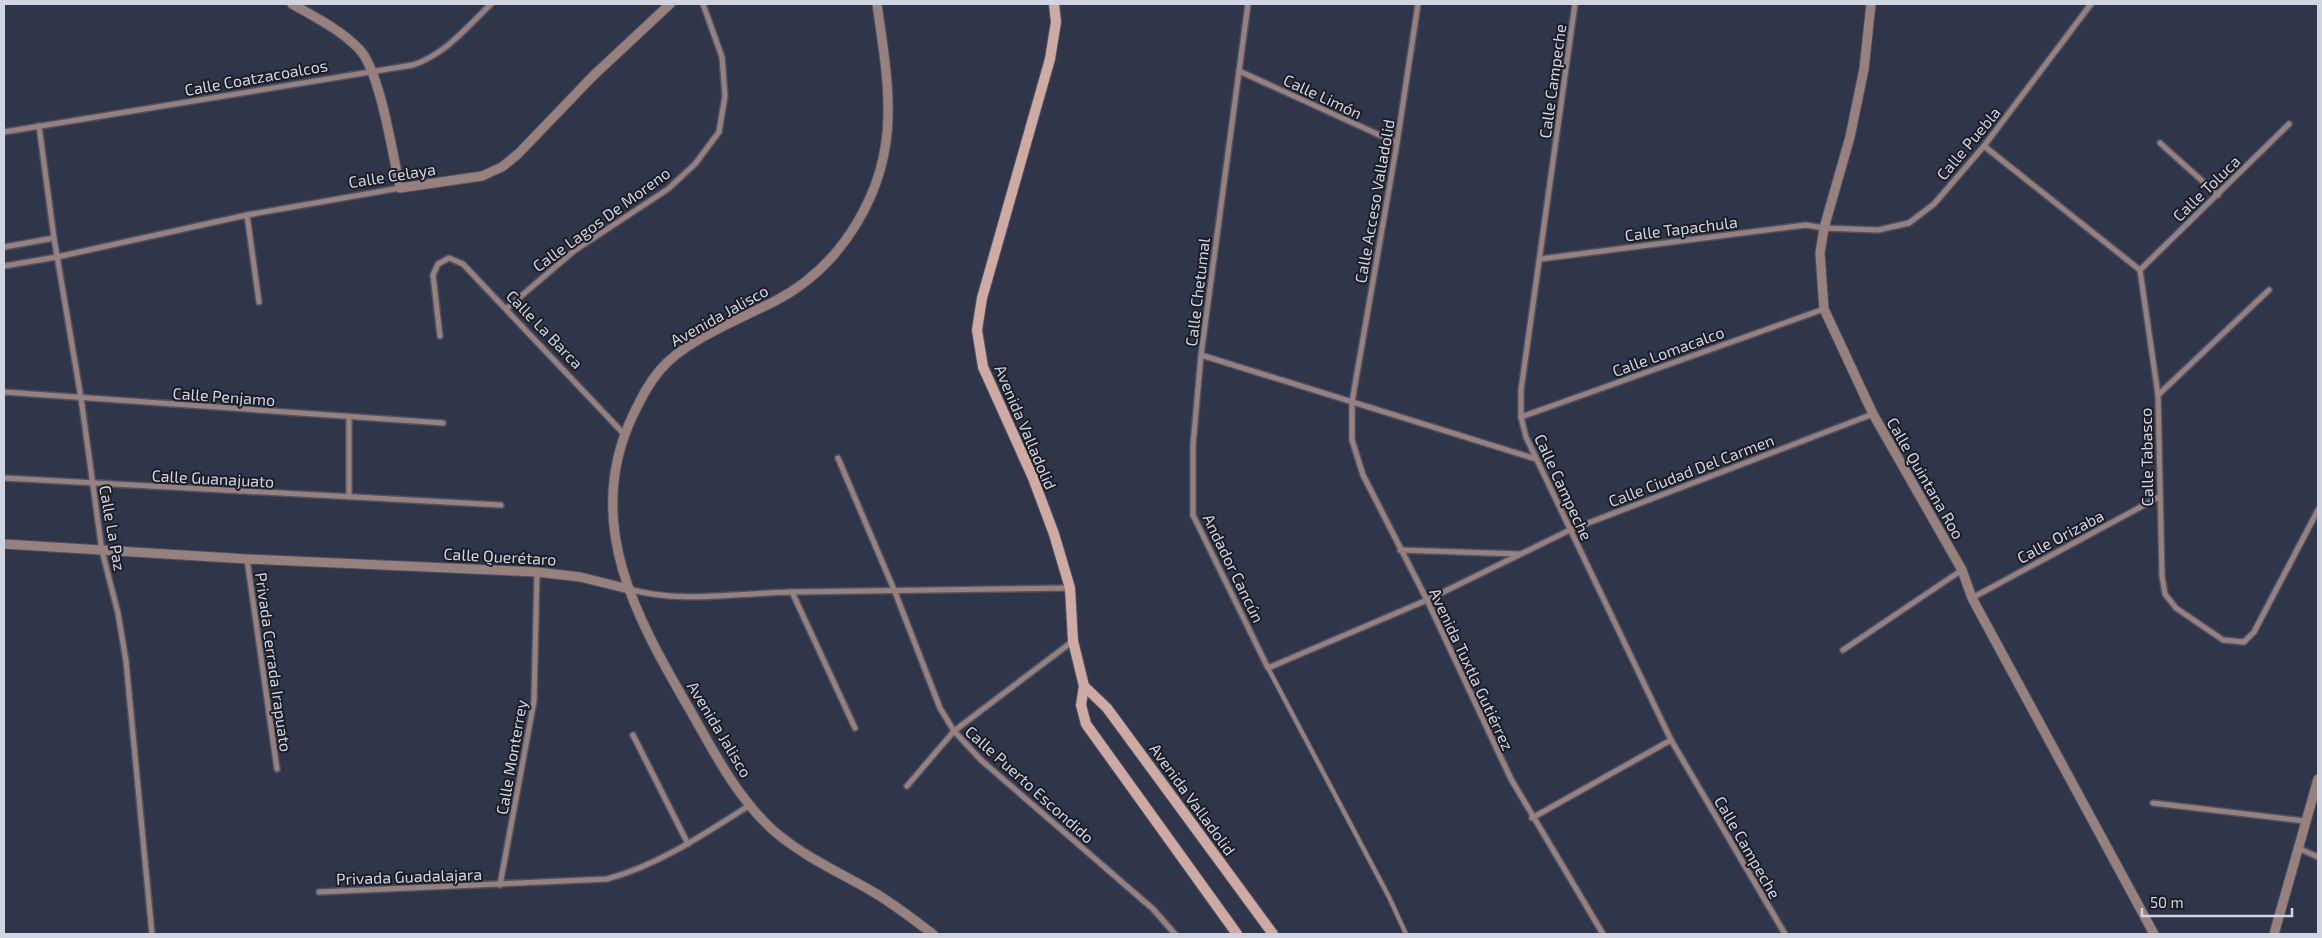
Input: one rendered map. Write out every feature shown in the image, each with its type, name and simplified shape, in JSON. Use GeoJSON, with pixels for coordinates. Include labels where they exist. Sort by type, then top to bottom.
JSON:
{"type":"FeatureCollection","features":[{"type":"Feature","properties":{"kind":"main road","name":"Avenida Valladolid"},"geometry":{"type":"LineString","coordinates":[[1054,4],[1056,22],[1050,59],[992,256],[977,330],[983,367],[1039,494],[1054,534],[1070,588],[1073,641],[1084,686],[1081,705],[1086,724],[1237,934]]}},
{"type":"Feature","properties":{"kind":"main road","name":"Avenida Valladolid"},"geometry":{"type":"LineString","coordinates":[[1084,686],[1107,708],[1273,934]]}},
{"type":"Feature","properties":{"kind":"street"},"geometry":{"type":"LineString","coordinates":[[292,4],[340,33],[360,50],[373,70],[400,188]]}},
{"type":"Feature","properties":{"kind":"street","name":"Calle Coatzacoalcos"},"geometry":{"type":"LineString","coordinates":[[4,132],[373,70],[413,65],[431,59],[447,47],[491,4]]}},
{"type":"Feature","properties":{"kind":"street","name":"Calle Celaya"},"geometry":{"type":"LineString","coordinates":[[4,266],[57,257],[247,215],[400,188],[482,176],[502,167],[518,154],[593,76],[670,4]]}},
{"type":"Feature","properties":{"kind":"street","name":"Calle Lagos De Moreno"},"geometry":{"type":"LineString","coordinates":[[506,309],[574,251],[668,189],[695,164],[719,132],[725,96],[722,57],[703,4]]}},
{"type":"Feature","properties":{"kind":"street","name":"Avenida Jalisco"},"geometry":{"type":"LineString","coordinates":[[877,4],[887,82],[888,118],[883,154],[871,195],[850,234],[825,266],[795,290],[683,349],[662,367],[646,388],[624,434],[614,472],[612,513],[616,545],[629,589],[652,643],[725,770],[750,805],[774,831],[807,855],[878,895],[933,934]]}},
{"type":"Feature","properties":{"kind":"street","name":"Calle Chetumal"},"geometry":{"type":"LineString","coordinates":[[1248,4],[1201,355],[1536,459]]}},
{"type":"Feature","properties":{"kind":"street","name":"Calle Acceso Valladolid"},"geometry":{"type":"LineString","coordinates":[[1352,402],[1397,143],[1418,4]]}},
{"type":"Feature","properties":{"kind":"street","name":"Calle Campeche"},"geometry":{"type":"LineString","coordinates":[[1575,4],[1521,390],[1522,417],[1526,436],[1671,740],[1785,934]]}},
{"type":"Feature","properties":{"kind":"street","name":"Calle Quintana Roo"},"geometry":{"type":"LineString","coordinates":[[1871,4],[1864,69],[1850,137],[1824,228],[1820,253],[1824,309],[1872,414],[1962,570],[1972,598],[2154,934]]}},
{"type":"Feature","properties":{"kind":"street","name":"Calle Puebla"},"geometry":{"type":"LineString","coordinates":[[1824,228],[1878,230],[1909,223],[1934,204],[1984,146],[2091,4]]}},
{"type":"Feature","properties":{"kind":"street","name":"Calle Limón"},"geometry":{"type":"LineString","coordinates":[[1239,70],[1397,143]]}},
{"type":"Feature","properties":{"kind":"street","name":"Calle Toluca"},"geometry":{"type":"LineString","coordinates":[[2140,270],[2289,124]]}},
{"type":"Feature","properties":{"kind":"street","name":"Calle La Paz"},"geometry":{"type":"LineString","coordinates":[[40,126],[54,238],[81,398],[102,551],[118,613],[126,661],[152,934]]}},
{"type":"Feature","properties":{"kind":"street"},"geometry":{"type":"LineString","coordinates":[[2160,143],[2218,195]]}},
{"type":"Feature","properties":{"kind":"street"},"geometry":{"type":"LineString","coordinates":[[1984,146],[2140,270]]}},
{"type":"Feature","properties":{"kind":"street"},"geometry":{"type":"LineString","coordinates":[[247,215],[260,302]]}},
{"type":"Feature","properties":{"kind":"street","name":"Calle Tapachula"},"geometry":{"type":"LineString","coordinates":[[1540,259],[1806,225],[1824,228]]}},
{"type":"Feature","properties":{"kind":"street"},"geometry":{"type":"LineString","coordinates":[[4,247],[54,238]]}},
{"type":"Feature","properties":{"kind":"street","name":"Calle La Barca"},"geometry":{"type":"LineString","coordinates":[[440,336],[433,275],[438,264],[449,258],[462,264],[624,434]]}},
{"type":"Feature","properties":{"kind":"street","name":"Calle Tabasco"},"geometry":{"type":"LineString","coordinates":[[2140,270],[2158,395],[2159,497],[2162,576],[2165,594],[2176,608],[2223,640],[2244,642],[2254,632],[2318,510]]}},
{"type":"Feature","properties":{"kind":"street"},"geometry":{"type":"LineString","coordinates":[[2158,395],[2269,290]]}},
{"type":"Feature","properties":{"kind":"street","name":"Calle Lomacalco"},"geometry":{"type":"LineString","coordinates":[[1522,417],[1824,309]]}},
{"type":"Feature","properties":{"kind":"street","name":"Andador Cancún"},"geometry":{"type":"LineString","coordinates":[[1201,355],[1193,445],[1193,516],[1268,668]]}},
{"type":"Feature","properties":{"kind":"street","name":"Calle Penjamo"},"geometry":{"type":"LineString","coordinates":[[4,392],[443,423]]}},
{"type":"Feature","properties":{"kind":"street","name":"Avenida Tuxtla Gutiérrez"},"geometry":{"type":"LineString","coordinates":[[1352,402],[1352,440],[1362,475],[1426,600],[1511,779],[1532,818],[1603,934]]}},
{"type":"Feature","properties":{"kind":"street","name":"Calle Ciudad Del Carmen"},"geometry":{"type":"LineString","coordinates":[[1268,668],[1426,600],[1570,530],[1872,414]]}},
{"type":"Feature","properties":{"kind":"street"},"geometry":{"type":"LineString","coordinates":[[349,417],[349,497]]}},
{"type":"Feature","properties":{"kind":"street","name":"Calle Puerto Escondido"},"geometry":{"type":"LineString","coordinates":[[838,458],[895,592],[940,708],[954,731],[981,760],[1152,909],[1175,934]]}},
{"type":"Feature","properties":{"kind":"street","name":"Calle Guanajuato"},"geometry":{"type":"LineString","coordinates":[[4,478],[501,505]]}},
{"type":"Feature","properties":{"kind":"street","name":"Calle Orizaba"},"geometry":{"type":"LineString","coordinates":[[1972,598],[2159,497]]}},
{"type":"Feature","properties":{"kind":"street","name":"Calle Querétaro"},"geometry":{"type":"LineString","coordinates":[[4,544],[247,559],[537,572],[580,577],[650,595],[670,596],[792,592],[1070,588]]}},
{"type":"Feature","properties":{"kind":"street"},"geometry":{"type":"LineString","coordinates":[[1400,550],[1519,554]]}},
{"type":"Feature","properties":{"kind":"street","name":"Privada Cerrada Irapuato"},"geometry":{"type":"LineString","coordinates":[[247,559],[277,769]]}},
{"type":"Feature","properties":{"kind":"street"},"geometry":{"type":"LineString","coordinates":[[1843,650],[1962,570]]}},
{"type":"Feature","properties":{"kind":"street","name":"Calle Monterrey"},"geometry":{"type":"LineString","coordinates":[[500,885],[531,729],[534,701],[537,572]]}},
{"type":"Feature","properties":{"kind":"street"},"geometry":{"type":"LineString","coordinates":[[792,592],[855,728]]}},
{"type":"Feature","properties":{"kind":"street"},"geometry":{"type":"LineString","coordinates":[[907,786],[954,731],[1073,641]]}},
{"type":"Feature","properties":{"kind":"street"},"geometry":{"type":"LineString","coordinates":[[633,735],[688,844]]}},
{"type":"Feature","properties":{"kind":"street"},"geometry":{"type":"LineString","coordinates":[[1532,818],[1671,740]]}},
{"type":"Feature","properties":{"kind":"street"},"geometry":{"type":"LineString","coordinates":[[2274,934],[2318,779]]}},
{"type":"Feature","properties":{"kind":"street"},"geometry":{"type":"LineString","coordinates":[[2152,803],[2305,821]]}},
{"type":"Feature","properties":{"kind":"street","name":"Privada Guadalajara"},"geometry":{"type":"LineString","coordinates":[[320,892],[607,879],[635,872],[688,844],[750,805]]}},
{"type":"Feature","properties":{"kind":"street"},"geometry":{"type":"LineString","coordinates":[[2298,848],[2318,856]]}},
{"type":"Feature","properties":{"kind":"lane"},"geometry":{"type":"LineString","coordinates":[[1268,668],[1389,897],[1406,934]]}}]}
